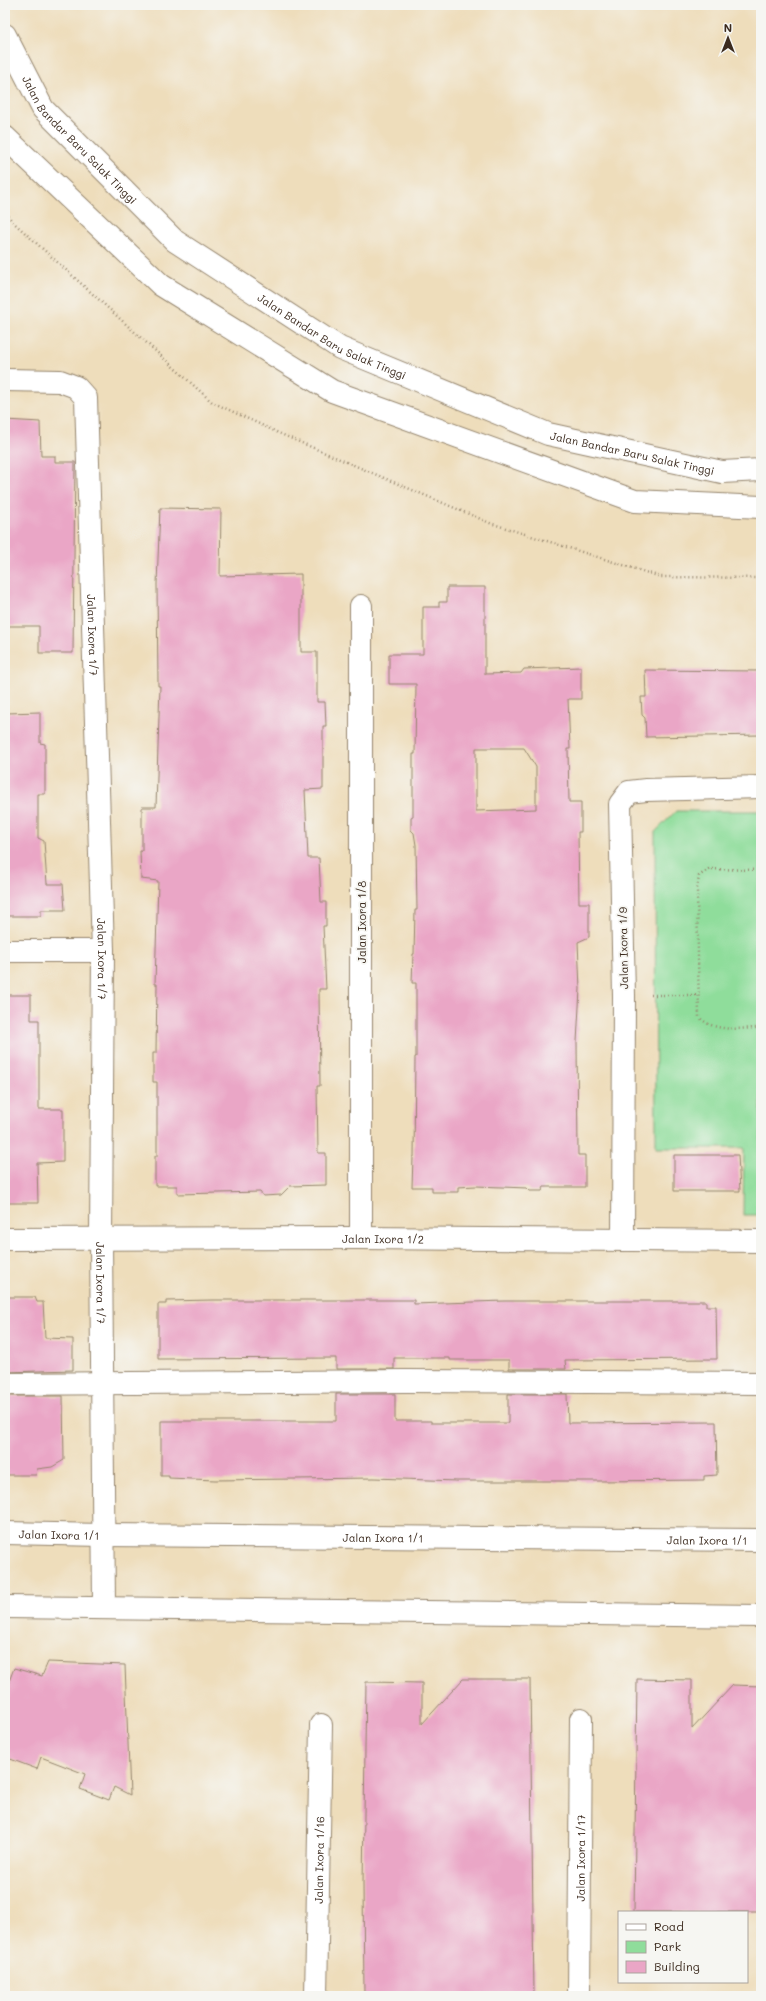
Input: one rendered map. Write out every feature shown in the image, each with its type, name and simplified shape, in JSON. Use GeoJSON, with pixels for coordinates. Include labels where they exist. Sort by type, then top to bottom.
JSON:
{"type":"FeatureCollection","features":[{"type":"Feature","properties":{"kind":"street","name":"Jalan Bandar Baru Salak Tinggi"},"geometry":{"type":"LineString","coordinates":[[5,35],[43,109],[175,241],[340,348],[548,434],[722,472],[761,470]]}},
{"type":"Feature","properties":{"kind":"street"},"geometry":{"type":"LineString","coordinates":[[5,137],[161,285],[332,391],[635,501],[761,507]]}},
{"type":"Feature","properties":{"kind":"street","name":"Jalan Ixora 1/7"},"geometry":{"type":"LineString","coordinates":[[5,380],[60,381],[76,387],[86,398],[103,951],[101,1238],[104,1607]]}},
{"type":"Feature","properties":{"kind":"street","name":"Jalan Ixora 1/8"},"geometry":{"type":"LineString","coordinates":[[361,606],[361,1238]]}},
{"type":"Feature","properties":{"kind":"street","name":"Jalan Ixora 1/9"},"geometry":{"type":"LineString","coordinates":[[623,1240],[624,996],[620,804],[629,792],[646,790],[761,787]]}},
{"type":"Feature","properties":{"kind":"street"},"geometry":{"type":"LineString","coordinates":[[5,951],[103,951]]}},
{"type":"Feature","properties":{"kind":"street","name":"Jalan Ixora 1/2"},"geometry":{"type":"LineString","coordinates":[[5,1239],[361,1238],[761,1241]]}},
{"type":"Feature","properties":{"kind":"street"},"geometry":{"type":"LineString","coordinates":[[5,1384],[404,1381],[761,1383]]}},
{"type":"Feature","properties":{"kind":"street","name":"Jalan Ixora 1/1"},"geometry":{"type":"LineString","coordinates":[[5,1533],[761,1540]]}},
{"type":"Feature","properties":{"kind":"street"},"geometry":{"type":"LineString","coordinates":[[5,1607],[761,1616]]}},
{"type":"Feature","properties":{"kind":"street","name":"Jalan Ixora 1/17"},"geometry":{"type":"LineString","coordinates":[[579,1996],[581,1720]]}},
{"type":"Feature","properties":{"kind":"street","name":"Jalan Ixora 1/16"},"geometry":{"type":"LineString","coordinates":[[316,1996],[321,1725]]}},
{"type":"Feature","properties":{"kind":"path"},"geometry":{"type":"LineString","coordinates":[[5,212],[12,222],[212,402],[283,435],[490,523],[661,576],[761,578]]}},
{"type":"Feature","properties":{"kind":"path"},"geometry":{"type":"LineString","coordinates":[[761,870],[709,870],[699,876],[697,889],[699,1017],[707,1024],[717,1028],[761,1028]]}},
{"type":"Feature","properties":{"kind":"path"},"geometry":{"type":"LineString","coordinates":[[624,996],[699,995]]}},
{"type":"Feature","properties":{"kind":"green space"},"geometry":{"type":"Polygon","coordinates":[[[676,811],[761,811],[761,1215],[743,1215],[744,1148],[656,1148],[655,832],[676,811]]]}},
{"type":"Feature","properties":{"kind":"building"},"geometry":{"type":"Polygon","coordinates":[[[5,420],[40,422],[41,456],[55,456],[55,462],[75,462],[73,653],[39,653],[39,626],[5,626],[5,420]]]}},
{"type":"Feature","properties":{"kind":"building"},"geometry":{"type":"Polygon","coordinates":[[[160,508],[221,509],[220,576],[301,574],[301,652],[317,652],[317,702],[325,702],[326,726],[323,726],[323,789],[305,790],[308,858],[319,858],[321,902],[326,902],[326,926],[323,926],[326,989],[319,989],[320,1086],[317,1086],[318,1153],[326,1153],[326,1185],[290,1186],[281,1195],[263,1196],[260,1192],[177,1194],[177,1186],[155,1186],[155,1156],[157,1156],[157,1082],[153,1082],[153,1053],[156,1053],[157,984],[155,984],[158,881],[141,879],[140,851],[142,851],[142,807],[156,807],[160,686],[158,686],[157,584],[160,508]]]}},
{"type":"Feature","properties":{"kind":"building"},"geometry":{"type":"Polygon","coordinates":[[[447,587],[485,587],[485,674],[521,673],[524,669],[581,667],[581,699],[568,699],[570,749],[568,749],[569,802],[581,802],[581,832],[578,832],[579,903],[589,903],[589,937],[578,942],[580,989],[577,1042],[578,1155],[585,1155],[585,1187],[544,1187],[542,1191],[530,1191],[527,1188],[476,1186],[458,1187],[458,1192],[432,1192],[432,1187],[412,1187],[416,1057],[416,983],[412,983],[415,910],[417,910],[416,845],[414,833],[411,830],[411,817],[413,816],[413,754],[415,754],[416,684],[389,684],[389,654],[423,654],[423,607],[439,607],[439,602],[447,602],[447,587]],[[476,748],[476,811],[536,809],[536,767],[524,748],[476,748]]]}},
{"type":"Feature","properties":{"kind":"building"},"geometry":{"type":"Polygon","coordinates":[[[645,670],[761,671],[761,735],[646,737],[645,718],[642,715],[641,697],[646,697],[645,670]]]}},
{"type":"Feature","properties":{"kind":"building"},"geometry":{"type":"Polygon","coordinates":[[[40,712],[40,743],[45,744],[45,794],[38,794],[38,838],[44,841],[47,884],[63,884],[65,910],[41,910],[41,916],[5,916],[6,713],[40,712]]]}},
{"type":"Feature","properties":{"kind":"building"},"geometry":{"type":"Polygon","coordinates":[[[5,995],[31,995],[31,1020],[39,1020],[39,1109],[63,1109],[63,1162],[37,1163],[38,1203],[5,1203],[5,995]]]}},
{"type":"Feature","properties":{"kind":"building"},"geometry":{"type":"Polygon","coordinates":[[[674,1155],[738,1155],[740,1191],[674,1191],[674,1155]]]}},
{"type":"Feature","properties":{"kind":"building"},"geometry":{"type":"Polygon","coordinates":[[[5,1297],[35,1297],[37,1302],[43,1302],[45,1338],[73,1339],[73,1370],[5,1372],[5,1297]]]}},
{"type":"Feature","properties":{"kind":"building"},"geometry":{"type":"Polygon","coordinates":[[[414,1300],[414,1304],[504,1301],[706,1301],[706,1306],[716,1306],[717,1359],[565,1360],[566,1369],[509,1369],[509,1360],[394,1358],[394,1369],[336,1369],[336,1358],[158,1359],[158,1304],[166,1304],[166,1301],[414,1300]]]}},
{"type":"Feature","properties":{"kind":"building"},"geometry":{"type":"Polygon","coordinates":[[[336,1394],[395,1394],[395,1421],[431,1421],[431,1423],[508,1423],[508,1394],[567,1394],[568,1423],[716,1422],[717,1475],[704,1476],[704,1480],[598,1481],[457,1481],[374,1478],[215,1480],[169,1478],[169,1476],[161,1476],[161,1421],[336,1421],[336,1394]]]}},
{"type":"Feature","properties":{"kind":"building"},"geometry":{"type":"Polygon","coordinates":[[[5,1396],[63,1396],[64,1460],[52,1467],[37,1469],[36,1475],[5,1475],[5,1396]]]}},
{"type":"Feature","properties":{"kind":"building"},"geometry":{"type":"Polygon","coordinates":[[[48,1662],[125,1665],[130,1795],[114,1787],[109,1800],[80,1789],[85,1774],[41,1757],[37,1769],[5,1757],[5,1692],[14,1668],[42,1676],[48,1662]]]}},
{"type":"Feature","properties":{"kind":"building"},"geometry":{"type":"Polygon","coordinates":[[[463,1679],[530,1679],[534,1996],[364,1996],[363,1883],[366,1682],[422,1683],[422,1724],[463,1679]]]}},
{"type":"Feature","properties":{"kind":"building"},"geometry":{"type":"Polygon","coordinates":[[[637,1679],[692,1680],[692,1729],[733,1685],[761,1686],[761,1912],[634,1911],[637,1679]]]}}]}
